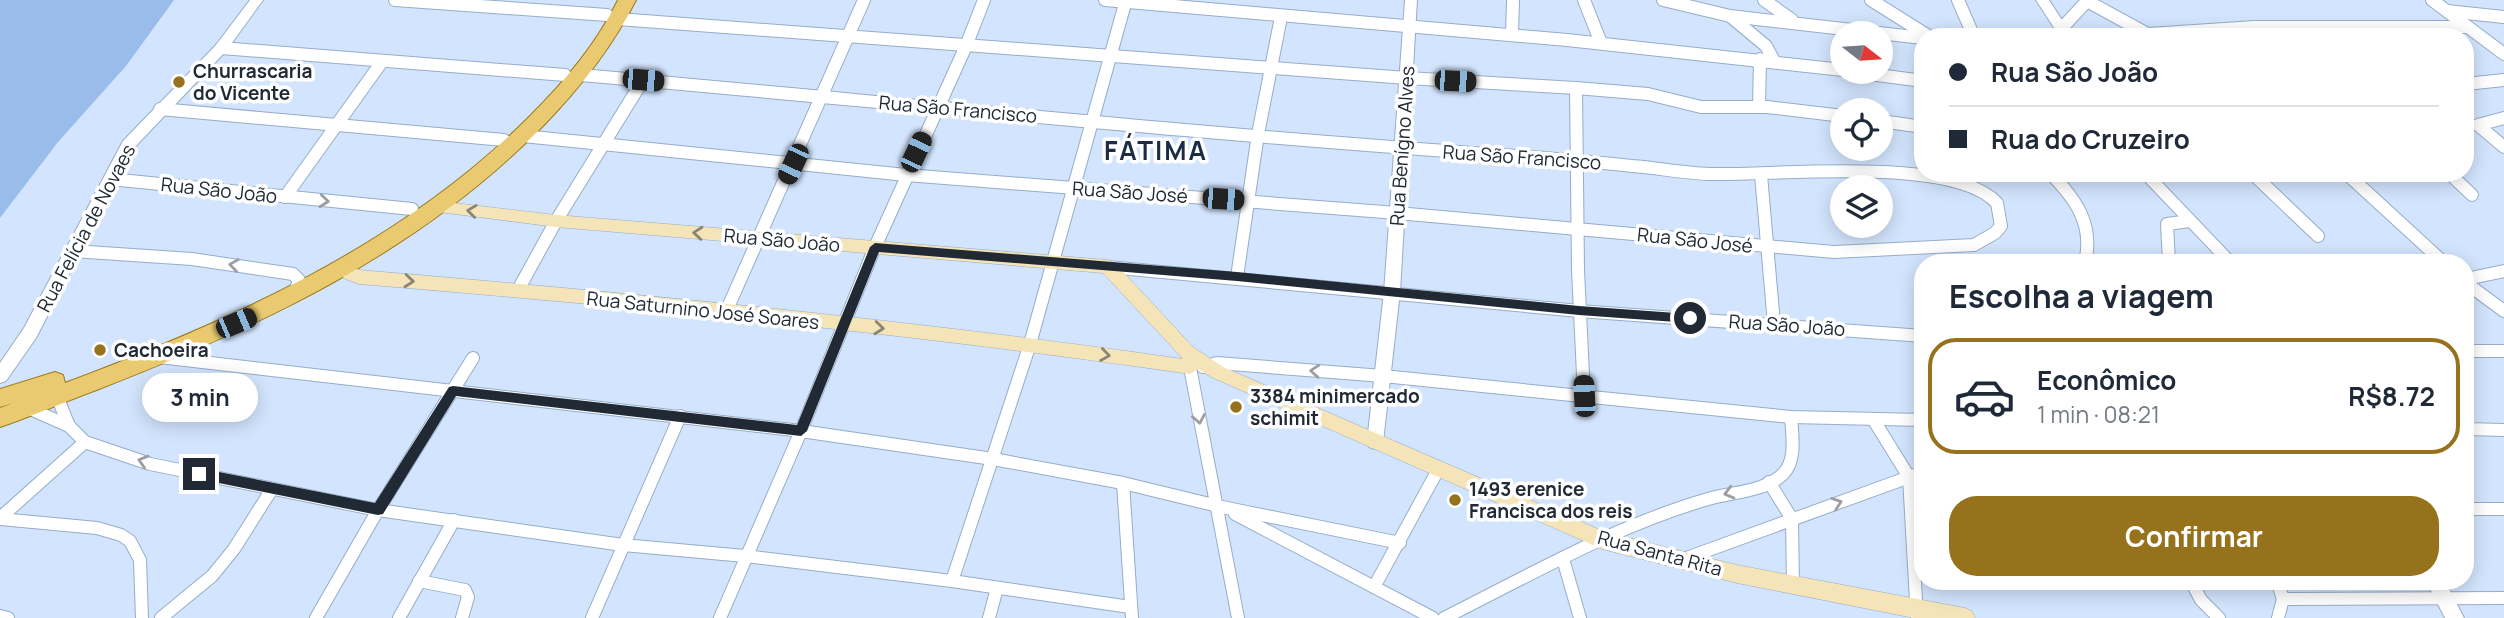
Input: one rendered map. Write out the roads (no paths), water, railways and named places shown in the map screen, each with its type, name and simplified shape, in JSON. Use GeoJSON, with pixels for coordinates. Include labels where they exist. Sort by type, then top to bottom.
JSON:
{"type":"FeatureCollection","features":[{"type":"Feature","properties":{"kind":"main road"},"geometry":{"type":"LineString","coordinates":[[0,418],[56,394],[158,357],[296,288],[437,207],[513,138],[573,75],[613,11],[627,0]]}},
{"type":"Feature","properties":{"kind":"main road"},"geometry":{"type":"LineString","coordinates":[[345,261],[412,209],[513,138]]}},
{"type":"Feature","properties":{"kind":"main road","name":"Rua São João"},"geometry":{"type":"LineString","coordinates":[[437,207],[556,221],[1108,267]]}},
{"type":"Feature","properties":{"kind":"main road","name":"Rua Saturnino José Soares"},"geometry":{"type":"LineString","coordinates":[[345,261],[349,274],[359,277],[518,290],[725,314],[843,324],[1200,365]]}},
{"type":"Feature","properties":{"kind":"main road"},"geometry":{"type":"LineString","coordinates":[[1108,267],[1200,365]]}},
{"type":"Feature","properties":{"kind":"main road"},"geometry":{"type":"LineString","coordinates":[[0,398],[149,346],[296,288]]}},
{"type":"Feature","properties":{"kind":"main road","name":"Rua Santa Rita"},"geometry":{"type":"LineString","coordinates":[[1200,365],[1602,540],[1917,613],[1965,618]]}},
{"type":"Feature","properties":{"kind":"street","name":"Rua Felícia de Novaes"},"geometry":{"type":"LineString","coordinates":[[0,392],[4,372],[30,333],[128,145],[221,48],[257,0]]}},
{"type":"Feature","properties":{"kind":"street"},"geometry":{"type":"LineString","coordinates":[[395,0],[613,11],[848,37],[1576,88],[1648,94],[1701,107],[1759,107],[1830,115]]}},
{"type":"Feature","properties":{"kind":"street"},"geometry":{"type":"LineString","coordinates":[[725,314],[864,0]]}},
{"type":"Feature","properties":{"kind":"street"},"geometry":{"type":"LineString","coordinates":[[720,618],[801,431],[875,247],[966,46],[984,0]]}},
{"type":"Feature","properties":{"kind":"street"},"geometry":{"type":"LineString","coordinates":[[1105,0],[1281,17],[1512,34],[1830,68]]}},
{"type":"Feature","properties":{"kind":"street","name":"Rua Benígno Alves"},"geometry":{"type":"LineString","coordinates":[[1375,442],[1392,292],[1411,0]]}},
{"type":"Feature","properties":{"kind":"street"},"geometry":{"type":"LineString","coordinates":[[1512,34],[1513,0]]}},
{"type":"Feature","properties":{"kind":"street"},"geometry":{"type":"LineString","coordinates":[[1584,0],[1601,43]]}},
{"type":"Feature","properties":{"kind":"street"},"geometry":{"type":"LineString","coordinates":[[1663,0],[1730,16],[1914,37]]}},
{"type":"Feature","properties":{"kind":"street"},"geometry":{"type":"LineString","coordinates":[[1764,0],[1794,22]]}},
{"type":"Feature","properties":{"kind":"street"},"geometry":{"type":"LineString","coordinates":[[1871,0],[1916,28]]}},
{"type":"Feature","properties":{"kind":"street"},"geometry":{"type":"LineString","coordinates":[[1958,0],[1970,28]]}},
{"type":"Feature","properties":{"kind":"street"},"geometry":{"type":"LineString","coordinates":[[2042,0],[2061,28]]}},
{"type":"Feature","properties":{"kind":"street"},"geometry":{"type":"LineString","coordinates":[[2432,0],[2467,27]]}},
{"type":"Feature","properties":{"kind":"street"},"geometry":{"type":"LineString","coordinates":[[952,581],[1030,344],[1051,261],[1126,1]]}},
{"type":"Feature","properties":{"kind":"street"},"geometry":{"type":"LineString","coordinates":[[2067,28],[2087,1],[2138,28]]}},
{"type":"Feature","properties":{"kind":"street"},"geometry":{"type":"LineString","coordinates":[[2447,11],[2504,16]]}},
{"type":"Feature","properties":{"kind":"street"},"geometry":{"type":"LineString","coordinates":[[1730,16],[1766,46],[1774,61]]}},
{"type":"Feature","properties":{"kind":"street"},"geometry":{"type":"LineString","coordinates":[[1237,277],[1258,134],[1281,17]]}},
{"type":"Feature","properties":{"kind":"street"},"geometry":{"type":"LineString","coordinates":[[2242,28],[2467,27]]}},
{"type":"Feature","properties":{"kind":"street"},"geometry":{"type":"LineString","coordinates":[[2474,32],[2504,54]]}},
{"type":"Feature","properties":{"kind":"street","name":"Rua São Francisco"},"geometry":{"type":"LineString","coordinates":[[221,48],[381,63],[643,80],[1401,148],[1580,160],[1710,174],[1852,170],[1914,176]]}},
{"type":"Feature","properties":{"kind":"street"},"geometry":{"type":"LineString","coordinates":[[1759,107],[1760,59]]}},
{"type":"Feature","properties":{"kind":"street"},"geometry":{"type":"LineString","coordinates":[[285,197],[381,63]]}},
{"type":"Feature","properties":{"kind":"street"},"geometry":{"type":"LineString","coordinates":[[1894,77],[1914,80]]}},
{"type":"Feature","properties":{"kind":"street"},"geometry":{"type":"LineString","coordinates":[[518,290],[556,221],[643,80]]}},
{"type":"Feature","properties":{"kind":"street"},"geometry":{"type":"LineString","coordinates":[[2474,83],[2504,80]]}},
{"type":"Feature","properties":{"kind":"street"},"geometry":{"type":"LineString","coordinates":[[1576,88],[1580,160],[1577,228],[1579,311],[1584,396]]}},
{"type":"Feature","properties":{"kind":"street","name":"Rua São José"},"geometry":{"type":"LineString","coordinates":[[160,109],[335,126],[602,145],[906,175],[1577,228],[1768,247],[1871,252],[1974,245],[1995,233],[2001,226],[1997,203]]}},
{"type":"Feature","properties":{"kind":"street"},"geometry":{"type":"LineString","coordinates":[[2478,125],[2504,118]]}},
{"type":"Feature","properties":{"kind":"street"},"geometry":{"type":"LineString","coordinates":[[1893,123],[1914,126]]}},
{"type":"Feature","properties":{"kind":"street"},"geometry":{"type":"LineString","coordinates":[[2478,125],[2504,147]]}},
{"type":"Feature","properties":{"kind":"street"},"geometry":{"type":"LineString","coordinates":[[1761,174],[1774,324]]}},
{"type":"Feature","properties":{"kind":"street","name":"Rua São João"},"geometry":{"type":"LineString","coordinates":[[110,179],[412,209]]}},
{"type":"Feature","properties":{"kind":"street","name":"Rua São Francisco"},"geometry":{"type":"LineString","coordinates":[[1955,182],[1978,187],[1997,203]]}},
{"type":"Feature","properties":{"kind":"street"},"geometry":{"type":"LineString","coordinates":[[2058,182],[2078,205],[2088,226],[2088,254]]}},
{"type":"Feature","properties":{"kind":"street"},"geometry":{"type":"LineString","coordinates":[[2153,182],[2223,254]]}},
{"type":"Feature","properties":{"kind":"street"},"geometry":{"type":"LineString","coordinates":[[2261,182],[2318,236]]}},
{"type":"Feature","properties":{"kind":"street"},"geometry":{"type":"LineString","coordinates":[[2356,182],[2434,254]]}},
{"type":"Feature","properties":{"kind":"street"},"geometry":{"type":"LineString","coordinates":[[2458,182],[2472,195]]}},
{"type":"Feature","properties":{"kind":"street"},"geometry":{"type":"LineString","coordinates":[[2169,254],[2167,224],[2190,221]]}},
{"type":"Feature","properties":{"kind":"street"},"geometry":{"type":"LineString","coordinates":[[73,251],[192,259],[293,274],[296,288]]}},
{"type":"Feature","properties":{"kind":"street","name":"Rua São João"},"geometry":{"type":"LineString","coordinates":[[1108,267],[1579,311],[1914,335]]}},
{"type":"Feature","properties":{"kind":"street"},"geometry":{"type":"LineString","coordinates":[[2474,279],[2504,271]]}},
{"type":"Feature","properties":{"kind":"street"},"geometry":{"type":"LineString","coordinates":[[2474,287],[2504,311]]}},
{"type":"Feature","properties":{"kind":"street"},"geometry":{"type":"LineString","coordinates":[[2474,351],[2504,351]]}},
{"type":"Feature","properties":{"kind":"street"},"geometry":{"type":"LineString","coordinates":[[158,357],[680,416],[993,459],[1123,483],[1218,506],[1400,543]]}},
{"type":"Feature","properties":{"kind":"street"},"geometry":{"type":"LineString","coordinates":[[316,618],[378,510],[473,358]]}},
{"type":"Feature","properties":{"kind":"street"},"geometry":{"type":"LineString","coordinates":[[1200,365],[1218,506],[1238,618]]}},
{"type":"Feature","properties":{"kind":"street","name":"Rua Saturnino José Soares"},"geometry":{"type":"LineString","coordinates":[[1200,365],[1383,376],[1791,417],[1914,420]]}},
{"type":"Feature","properties":{"kind":"street"},"geometry":{"type":"LineString","coordinates":[[56,394],[69,426]]}},
{"type":"Feature","properties":{"kind":"street"},"geometry":{"type":"LineString","coordinates":[[26,407],[69,426],[85,442],[150,464],[378,510],[623,545],[745,556],[952,581],[1131,612],[1123,483]]}},
{"type":"Feature","properties":{"kind":"street"},"geometry":{"type":"LineString","coordinates":[[592,618],[680,416]]}},
{"type":"Feature","properties":{"kind":"street"},"geometry":{"type":"LineString","coordinates":[[1444,618],[1602,540],[1705,499],[1769,482],[1782,475],[1791,456],[1791,417]]}},
{"type":"Feature","properties":{"kind":"street"},"geometry":{"type":"LineString","coordinates":[[1873,419],[1909,477],[1914,562]]}},
{"type":"Feature","properties":{"kind":"street"},"geometry":{"type":"LineString","coordinates":[[2474,429],[2504,430]]}},
{"type":"Feature","properties":{"kind":"street"},"geometry":{"type":"LineString","coordinates":[[0,518],[85,442]]}},
{"type":"Feature","properties":{"kind":"street"},"geometry":{"type":"LineString","coordinates":[[1374,587],[1438,468]]}},
{"type":"Feature","properties":{"kind":"street"},"geometry":{"type":"LineString","coordinates":[[1681,560],[1914,475]]}},
{"type":"Feature","properties":{"kind":"street"},"geometry":{"type":"LineString","coordinates":[[1769,482],[1793,519],[1793,586]]}},
{"type":"Feature","properties":{"kind":"street"},"geometry":{"type":"LineString","coordinates":[[160,618],[212,576],[234,549],[272,489]]}},
{"type":"Feature","properties":{"kind":"street"},"geometry":{"type":"LineString","coordinates":[[1218,506],[1433,618]]}},
{"type":"Feature","properties":{"kind":"street"},"geometry":{"type":"LineString","coordinates":[[2474,509],[2504,509]]}},
{"type":"Feature","properties":{"kind":"street"},"geometry":{"type":"LineString","coordinates":[[0,518],[97,528],[121,535],[130,541],[139,560],[142,618]]}},
{"type":"Feature","properties":{"kind":"street"},"geometry":{"type":"LineString","coordinates":[[399,618],[454,520]]}},
{"type":"Feature","properties":{"kind":"street"},"geometry":{"type":"LineString","coordinates":[[1563,559],[1580,618]]}},
{"type":"Feature","properties":{"kind":"street"},"geometry":{"type":"LineString","coordinates":[[419,581],[465,590],[468,597],[462,618]]}},
{"type":"Feature","properties":{"kind":"street"},"geometry":{"type":"LineString","coordinates":[[989,618],[997,588]]}},
{"type":"Feature","properties":{"kind":"street"},"geometry":{"type":"LineString","coordinates":[[1916,590],[1917,613]]}},
{"type":"Feature","properties":{"kind":"street"},"geometry":{"type":"LineString","coordinates":[[2196,590],[2218,618]]}},
{"type":"Feature","properties":{"kind":"street"},"geometry":{"type":"LineString","coordinates":[[2278,618],[2283,599],[2280,590]]}},
{"type":"Feature","properties":{"kind":"street"},"geometry":{"type":"LineString","coordinates":[[2283,599],[2424,590]]}},
{"type":"Feature","properties":{"kind":"street"},"geometry":{"type":"LineString","coordinates":[[2441,590],[2455,618]]}},
{"type":"Feature","properties":{"kind":"street"},"geometry":{"type":"LineString","coordinates":[[2447,590],[2504,598]]}},
{"type":"Feature","properties":{"kind":"street"},"geometry":{"type":"LineString","coordinates":[[0,616],[8,618]]}},
{"type":"Feature","properties":{"kind":"water"},"geometry":{"type":"Polygon","coordinates":[[[0,0],[174,0],[126,66],[58,142],[0,218],[0,0]]]}},
{"type":"Feature","properties":{"kind":"place","name":"Churrascaria do Vicente"},"geometry":{"type":"Point","coordinates":[179,82]}},
{"type":"Feature","properties":{"kind":"place","name":"Cachoeira"},"geometry":{"type":"Point","coordinates":[100,350]}},
{"type":"Feature","properties":{"kind":"place","name":"3384 minimercado schimit"},"geometry":{"type":"Point","coordinates":[1236,407]}},
{"type":"Feature","properties":{"kind":"place","name":"1493 erenice Francisca dos reis"},"geometry":{"type":"Point","coordinates":[1455,500]}},
{"type":"Feature","properties":{"kind":"district","name":"FÁTIMA"},"geometry":{"type":"Point","coordinates":[1156,150]}}]}
